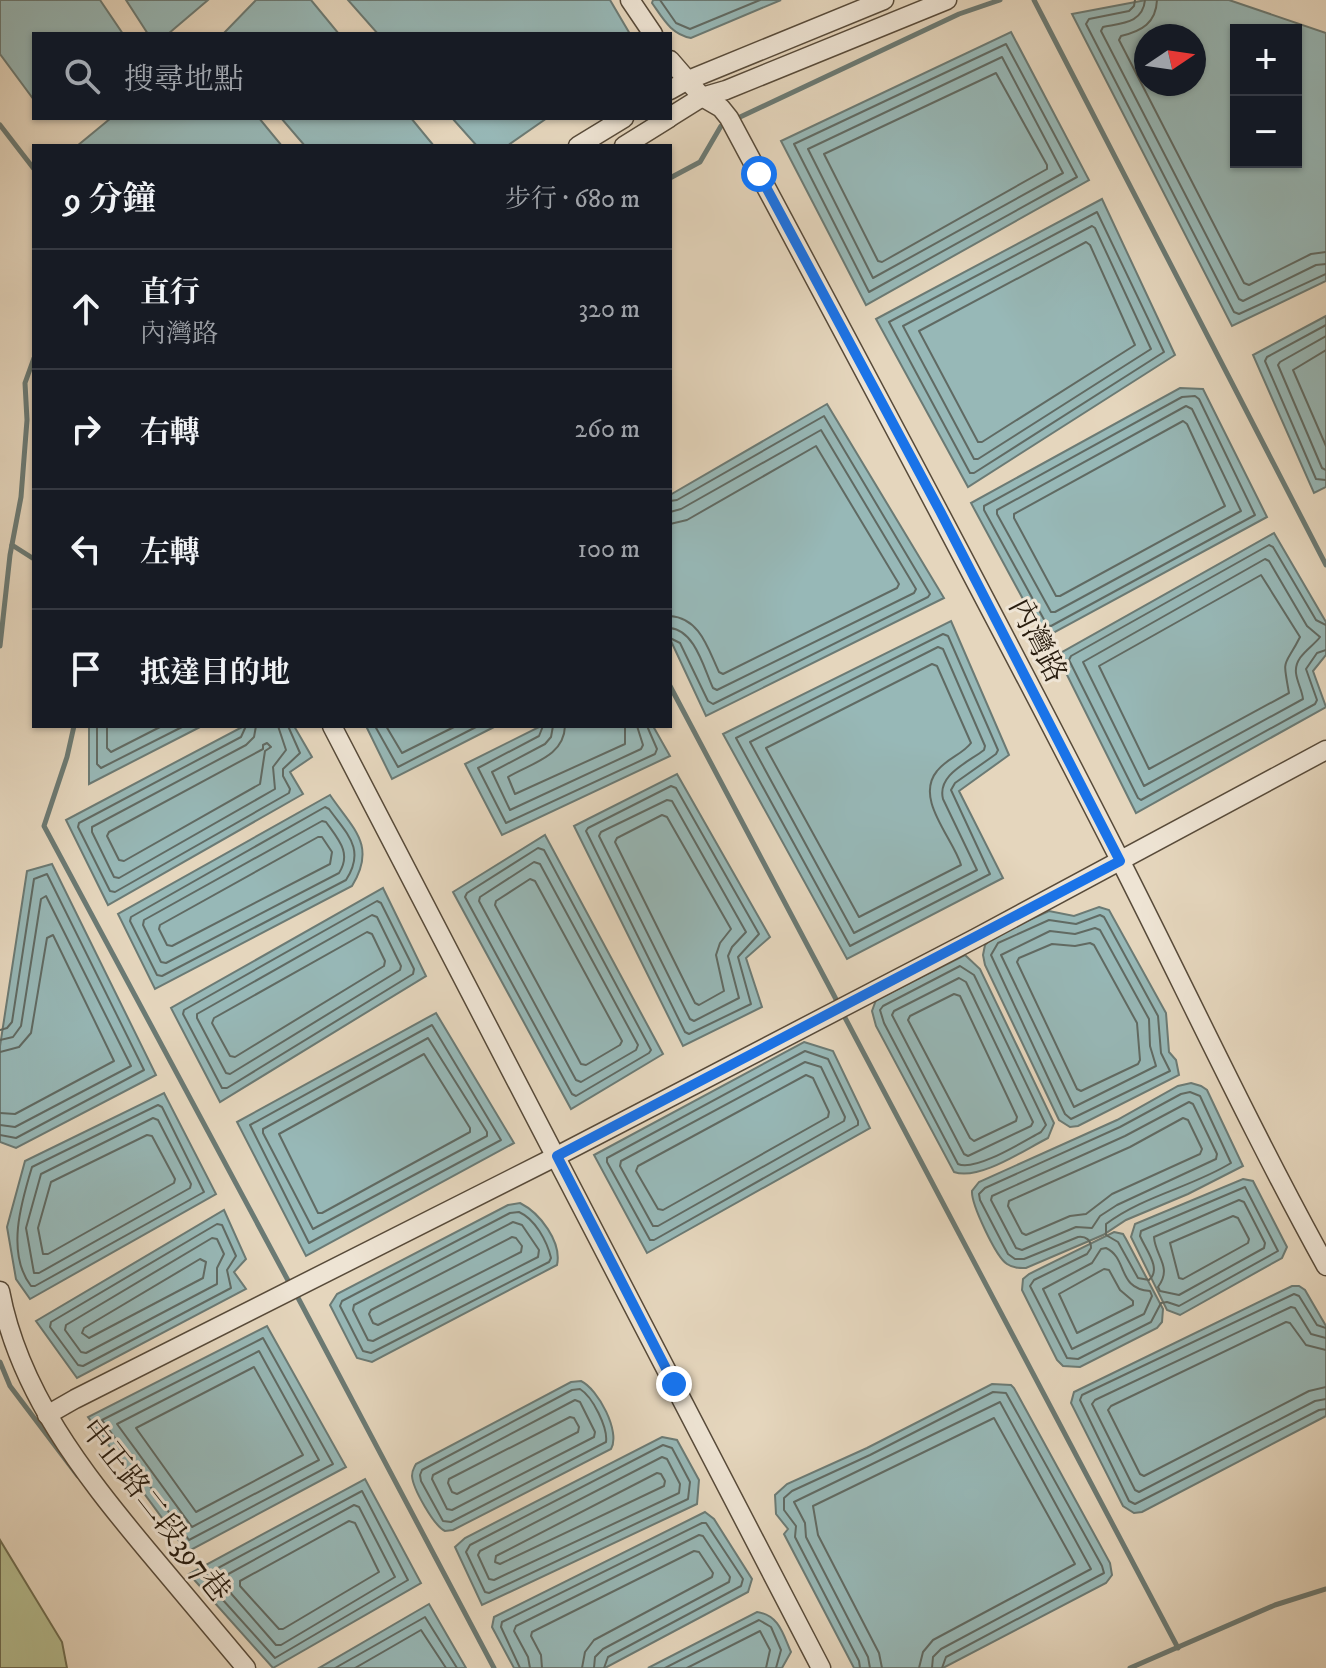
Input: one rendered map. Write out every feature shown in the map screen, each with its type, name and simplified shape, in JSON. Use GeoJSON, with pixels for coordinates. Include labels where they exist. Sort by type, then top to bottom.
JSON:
{"type":"FeatureCollection","features":[{"type":"Feature","properties":{"kind":"street"},"geometry":{"type":"LineString","coordinates":[[630,0],[652,32]]}},
{"type":"Feature","properties":{"kind":"street"},"geometry":{"type":"LineString","coordinates":[[678,86],[884,0]]}},
{"type":"Feature","properties":{"kind":"street"},"geometry":{"type":"LineString","coordinates":[[672,117],[702,97],[947,0]]}},
{"type":"Feature","properties":{"kind":"street","name":"內灣路"},"geometry":{"type":"LineString","coordinates":[[672,66],[678,86],[721,108],[729,118],[940,511],[1120,861],[1283,1189],[1326,1266]]}},
{"type":"Feature","properties":{"kind":"street"},"geometry":{"type":"LineString","coordinates":[[581,144],[621,120]]}},
{"type":"Feature","properties":{"kind":"street"},"geometry":{"type":"LineString","coordinates":[[627,144],[667,120]]}},
{"type":"Feature","properties":{"kind":"street"},"geometry":{"type":"LineString","coordinates":[[333,728],[821,1668]]}},
{"type":"Feature","properties":{"kind":"street"},"geometry":{"type":"LineString","coordinates":[[47,1415],[557,1156],[1326,750]]}},
{"type":"Feature","properties":{"kind":"street","name":"中正路二段397巷"},"geometry":{"type":"LineString","coordinates":[[0,1291],[10,1334],[27,1379],[47,1415],[96,1488],[246,1668]]}},
{"type":"Feature","properties":{"kind":"green space"},"geometry":{"type":"Polygon","coordinates":[[[0,1540],[62,1642],[67,1668],[0,1668],[0,1540]]]}},
{"type":"Feature","properties":{"kind":"water"},"geometry":{"type":"Polygon","coordinates":[[[0,0],[100,0],[122,32],[32,32],[32,97],[0,54],[0,0]]]}},
{"type":"Feature","properties":{"kind":"water"},"geometry":{"type":"Polygon","coordinates":[[[126,0],[208,0],[170,32],[147,32],[126,0]]]}},
{"type":"Feature","properties":{"kind":"water"},"geometry":{"type":"Polygon","coordinates":[[[256,0],[311,0],[337,32],[225,32],[256,0]]]}},
{"type":"Feature","properties":{"kind":"water"},"geometry":{"type":"Polygon","coordinates":[[[348,0],[610,0],[629,32],[376,32],[348,0]]]}},
{"type":"Feature","properties":{"kind":"water"},"geometry":{"type":"Polygon","coordinates":[[[653,0],[781,0],[691,38],[668,25],[652,3],[653,0]]]}},
{"type":"Feature","properties":{"kind":"water"},"geometry":{"type":"Polygon","coordinates":[[[1146,0],[1229,0],[1300,24],[1230,24],[1230,168],[1302,168],[1302,25],[1326,33],[1326,281],[1232,326],[1072,14],[1146,0]]]}},
{"type":"Feature","properties":{"kind":"water"},"geometry":{"type":"Polygon","coordinates":[[[1011,32],[1089,180],[866,305],[781,141],[1011,32]]]}},
{"type":"Feature","properties":{"kind":"water"},"geometry":{"type":"Polygon","coordinates":[[[109,120],[261,120],[280,144],[79,144],[109,120]]]}},
{"type":"Feature","properties":{"kind":"water"},"geometry":{"type":"Polygon","coordinates":[[[283,120],[413,120],[432,144],[303,144],[283,120]]]}},
{"type":"Feature","properties":{"kind":"water"},"geometry":{"type":"Polygon","coordinates":[[[454,120],[544,120],[510,144],[475,144],[454,120]]]}},
{"type":"Feature","properties":{"kind":"water"},"geometry":{"type":"Polygon","coordinates":[[[1102,199],[1175,355],[968,487],[876,319],[1102,199]]]}},
{"type":"Feature","properties":{"kind":"water"},"geometry":{"type":"Polygon","coordinates":[[[1326,316],[1326,487],[1314,493],[1253,355],[1326,316]]]}},
{"type":"Feature","properties":{"kind":"water"},"geometry":{"type":"Polygon","coordinates":[[[1180,388],[1203,389],[1267,517],[1044,638],[971,503],[1180,388]]]}},
{"type":"Feature","properties":{"kind":"water"},"geometry":{"type":"Polygon","coordinates":[[[827,404],[944,598],[706,716],[672,643],[672,494],[827,404]]]}},
{"type":"Feature","properties":{"kind":"water"},"geometry":{"type":"Polygon","coordinates":[[[1274,533],[1326,622],[1326,655],[1313,671],[1326,707],[1136,813],[1057,655],[1274,533]]]}},
{"type":"Feature","properties":{"kind":"water"},"geometry":{"type":"Polygon","coordinates":[[[951,621],[1009,755],[959,791],[1003,878],[847,959],[723,734],[951,621]]]}},
{"type":"Feature","properties":{"kind":"water"},"geometry":{"type":"Polygon","coordinates":[[[89,728],[198,728],[89,784],[89,728]]]}},
{"type":"Feature","properties":{"kind":"water"},"geometry":{"type":"Polygon","coordinates":[[[240,728],[295,728],[312,757],[290,772],[303,794],[108,905],[66,820],[240,728]]]}},
{"type":"Feature","properties":{"kind":"water"},"geometry":{"type":"Polygon","coordinates":[[[367,728],[492,728],[392,779],[367,728]]]}},
{"type":"Feature","properties":{"kind":"water"},"geometry":{"type":"Polygon","coordinates":[[[537,728],[654,728],[670,756],[502,835],[465,764],[537,728]]]}},
{"type":"Feature","properties":{"kind":"water"},"geometry":{"type":"Polygon","coordinates":[[[677,774],[770,937],[746,958],[762,1007],[683,1046],[574,826],[677,774]]]}},
{"type":"Feature","properties":{"kind":"water"},"geometry":{"type":"Polygon","coordinates":[[[330,795],[354,828],[362,848],[359,872],[352,886],[155,989],[118,914],[330,795]]]}},
{"type":"Feature","properties":{"kind":"water"},"geometry":{"type":"Polygon","coordinates":[[[545,835],[663,1054],[571,1109],[453,892],[545,835]]]}},
{"type":"Feature","properties":{"kind":"water"},"geometry":{"type":"Polygon","coordinates":[[[52,864],[156,1075],[16,1148],[0,1142],[0,1046],[27,871],[52,864]]]}},
{"type":"Feature","properties":{"kind":"water"},"geometry":{"type":"Polygon","coordinates":[[[383,888],[426,976],[220,1102],[171,1008],[383,888]]]}},
{"type":"Feature","properties":{"kind":"water"},"geometry":{"type":"Polygon","coordinates":[[[1099,907],[1109,910],[1166,1013],[1169,1052],[1176,1060],[1179,1075],[1078,1126],[1070,1127],[1059,1120],[983,955],[985,945],[994,936],[1049,911],[1074,916],[1099,907]]]}},
{"type":"Feature","properties":{"kind":"water"},"geometry":{"type":"Polygon","coordinates":[[[965,955],[980,969],[1054,1123],[1048,1138],[1001,1163],[964,1174],[954,1172],[876,1026],[872,1011],[876,1000],[965,955]]]}},
{"type":"Feature","properties":{"kind":"water"},"geometry":{"type":"Polygon","coordinates":[[[436,1013],[514,1143],[306,1256],[237,1122],[436,1013]]]}},
{"type":"Feature","properties":{"kind":"water"},"geometry":{"type":"Polygon","coordinates":[[[804,1042],[833,1051],[870,1128],[647,1253],[594,1155],[804,1042]]]}},
{"type":"Feature","properties":{"kind":"water"},"geometry":{"type":"Polygon","coordinates":[[[1191,1083],[1207,1090],[1243,1166],[1126,1220],[1103,1235],[1026,1268],[1012,1266],[1002,1259],[973,1198],[972,1191],[979,1182],[1117,1120],[1178,1086],[1191,1083]]]}},
{"type":"Feature","properties":{"kind":"water"},"geometry":{"type":"Polygon","coordinates":[[[164,1093],[216,1194],[30,1299],[16,1279],[7,1227],[25,1161],[164,1093]]]}},
{"type":"Feature","properties":{"kind":"water"},"geometry":{"type":"Polygon","coordinates":[[[1243,1179],[1253,1181],[1287,1247],[1282,1258],[1180,1315],[1167,1310],[1131,1237],[1135,1224],[1243,1179]]]}},
{"type":"Feature","properties":{"kind":"water"},"geometry":{"type":"Polygon","coordinates":[[[520,1203],[548,1229],[556,1247],[557,1265],[372,1362],[357,1358],[330,1305],[337,1294],[508,1205],[520,1203]]]}},
{"type":"Feature","properties":{"kind":"water"},"geometry":{"type":"Polygon","coordinates":[[[224,1210],[246,1259],[234,1272],[246,1289],[77,1378],[36,1321],[224,1210]]]}},
{"type":"Feature","properties":{"kind":"water"},"geometry":{"type":"Polygon","coordinates":[[[1114,1232],[1123,1234],[1126,1239],[1163,1309],[1162,1322],[1157,1328],[1080,1367],[1063,1366],[1057,1360],[1022,1290],[1023,1279],[1114,1232]]]}},
{"type":"Feature","properties":{"kind":"water"},"geometry":{"type":"Polygon","coordinates":[[[1292,1286],[1305,1290],[1326,1326],[1326,1416],[1142,1512],[1134,1513],[1123,1506],[1071,1403],[1074,1392],[1292,1286]]]}},
{"type":"Feature","properties":{"kind":"water"},"geometry":{"type":"Polygon","coordinates":[[[267,1326],[346,1467],[187,1552],[88,1417],[267,1326]]]}},
{"type":"Feature","properties":{"kind":"water"},"geometry":{"type":"Polygon","coordinates":[[[581,1381],[594,1393],[606,1412],[613,1432],[611,1449],[453,1530],[440,1528],[416,1489],[412,1471],[416,1464],[571,1382],[581,1381]]]}},
{"type":"Feature","properties":{"kind":"water"},"geometry":{"type":"Polygon","coordinates":[[[992,1384],[1011,1385],[1014,1388],[1110,1563],[1112,1575],[1106,1583],[943,1668],[854,1668],[784,1534],[788,1529],[776,1514],[775,1495],[787,1484],[867,1448],[992,1384]]]}},
{"type":"Feature","properties":{"kind":"water"},"geometry":{"type":"Polygon","coordinates":[[[662,1437],[677,1440],[699,1480],[697,1504],[482,1605],[455,1547],[465,1538],[662,1437]]]}},
{"type":"Feature","properties":{"kind":"water"},"geometry":{"type":"Polygon","coordinates":[[[365,1479],[421,1583],[273,1668],[189,1574],[365,1479]]]}},
{"type":"Feature","properties":{"kind":"water"},"geometry":{"type":"Polygon","coordinates":[[[705,1512],[714,1519],[752,1579],[748,1592],[605,1668],[514,1668],[492,1627],[494,1617],[705,1512]]]}},
{"type":"Feature","properties":{"kind":"water"},"geometry":{"type":"Polygon","coordinates":[[[429,1604],[466,1668],[319,1668],[429,1604]]]}},
{"type":"Feature","properties":{"kind":"water"},"geometry":{"type":"Polygon","coordinates":[[[757,1612],[775,1621],[791,1652],[782,1668],[648,1668],[757,1612]]]}},
{"type":"Feature","properties":{"kind":"waterway"},"geometry":{"type":"LineString","coordinates":[[672,177],[700,162],[721,126],[959,14],[1000,0]]}},
{"type":"Feature","properties":{"kind":"waterway"},"geometry":{"type":"LineString","coordinates":[[1034,0],[1326,565]]}},
{"type":"Feature","properties":{"kind":"waterway"},"geometry":{"type":"LineString","coordinates":[[0,125],[32,166]]}},
{"type":"Feature","properties":{"kind":"waterway"},"geometry":{"type":"LineString","coordinates":[[0,646],[10,555],[21,497],[27,420],[25,383],[32,364]]}},
{"type":"Feature","properties":{"kind":"waterway"},"geometry":{"type":"LineString","coordinates":[[12,545],[32,558]]}},
{"type":"Feature","properties":{"kind":"waterway"},"geometry":{"type":"LineString","coordinates":[[672,690],[838,1003]]}},
{"type":"Feature","properties":{"kind":"waterway"},"geometry":{"type":"LineString","coordinates":[[74,728],[44,826],[291,1286]]}},
{"type":"Feature","properties":{"kind":"waterway"},"geometry":{"type":"LineString","coordinates":[[842,1012],[1178,1648]]}},
{"type":"Feature","properties":{"kind":"waterway"},"geometry":{"type":"LineString","coordinates":[[296,1294],[494,1668]]}},
{"type":"Feature","properties":{"kind":"waterway"},"geometry":{"type":"LineString","coordinates":[[0,1362],[10,1386],[78,1476]]}},
{"type":"Feature","properties":{"kind":"waterway"},"geometry":{"type":"LineString","coordinates":[[1130,1668],[1275,1605],[1326,1589]]}},
{"type":"Feature","properties":{"kind":"route"},"geometry":{"type":"LineString","coordinates":[[674,1384],[557,1156],[1120,861],[940,511],[759,174]]}}]}
